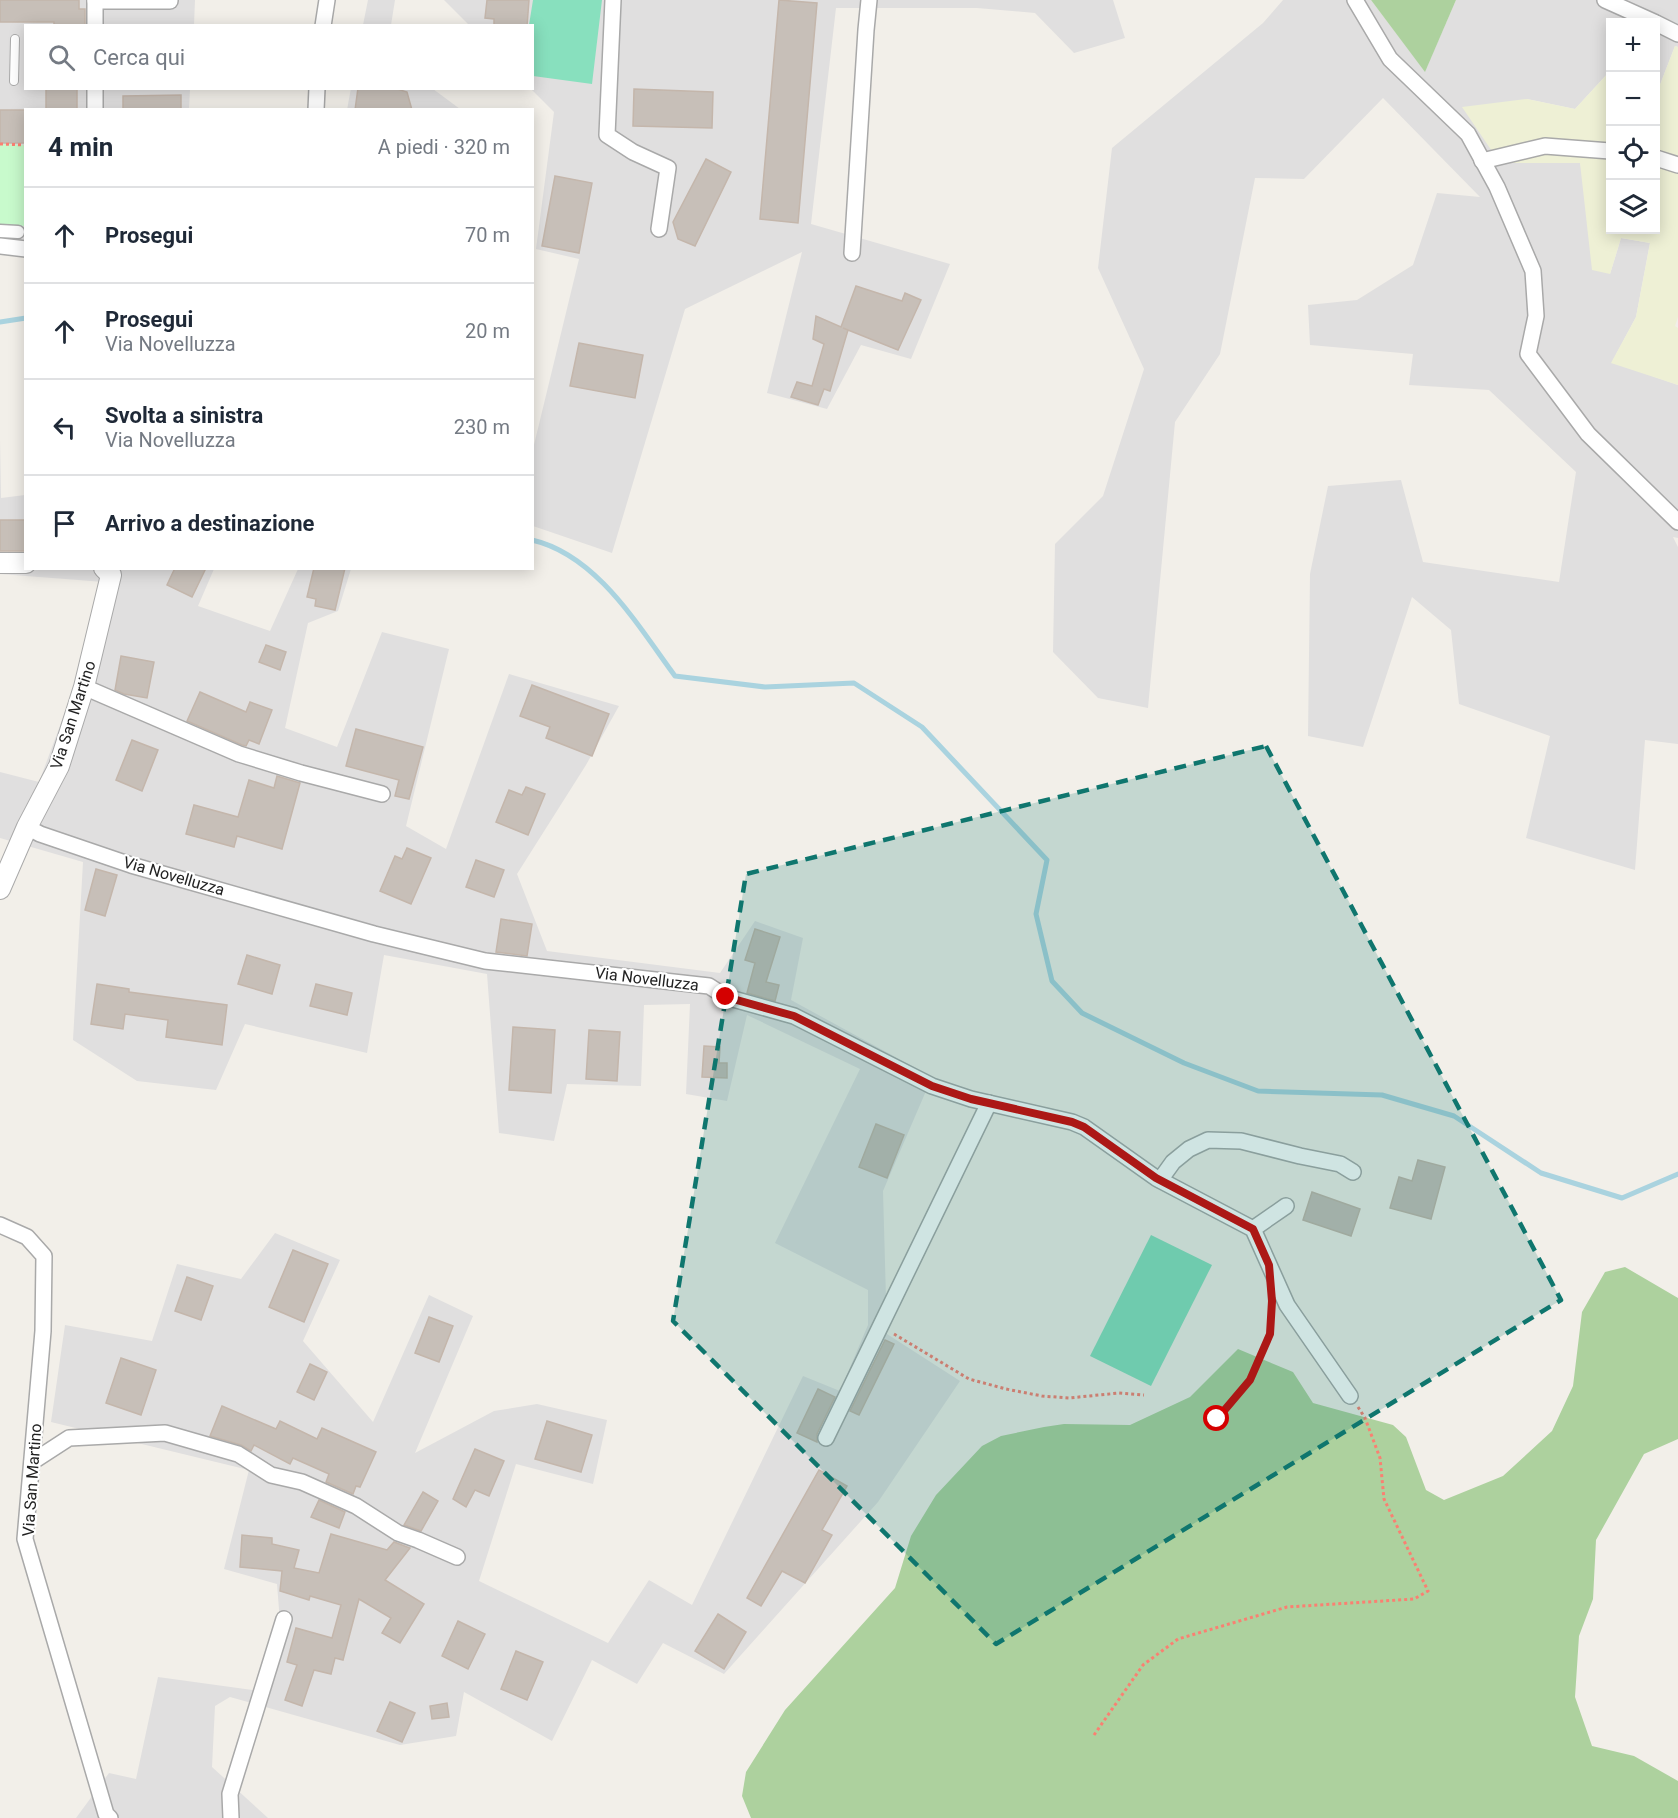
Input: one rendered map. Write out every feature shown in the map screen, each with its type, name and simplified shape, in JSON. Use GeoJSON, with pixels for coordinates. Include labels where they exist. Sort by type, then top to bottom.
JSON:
{"type":"FeatureCollection","features":[{"type":"Feature","properties":{"kind":"street"},"geometry":{"type":"LineString","coordinates":[[95,24],[95,0],[170,1]]}},
{"type":"Feature","properties":{"kind":"street"},"geometry":{"type":"LineString","coordinates":[[323,24],[327,0]]}},
{"type":"Feature","properties":{"kind":"street"},"geometry":{"type":"LineString","coordinates":[[613,0],[607,135],[633,152],[668,168],[659,229]]}},
{"type":"Feature","properties":{"kind":"street"},"geometry":{"type":"LineString","coordinates":[[852,253],[869,0]]}},
{"type":"Feature","properties":{"kind":"street"},"geometry":{"type":"LineString","coordinates":[[1355,0],[1390,59],[1468,134],[1497,187],[1533,271],[1536,316],[1528,354],[1588,434],[1678,522]]}},
{"type":"Feature","properties":{"kind":"street"},"geometry":{"type":"LineString","coordinates":[[1605,0],[1644,18]]}},
{"type":"Feature","properties":{"kind":"street"},"geometry":{"type":"LineString","coordinates":[[1660,25],[1678,34]]}},
{"type":"Feature","properties":{"kind":"street"},"geometry":{"type":"LineString","coordinates":[[95,90],[95,108]]}},
{"type":"Feature","properties":{"kind":"street"},"geometry":{"type":"LineString","coordinates":[[316,108],[317,90]]}},
{"type":"Feature","properties":{"kind":"street"},"geometry":{"type":"LineString","coordinates":[[1482,161],[1545,146],[1606,151]]}},
{"type":"Feature","properties":{"kind":"street"},"geometry":{"type":"LineString","coordinates":[[1660,159],[1678,165]]}},
{"type":"Feature","properties":{"kind":"street"},"geometry":{"type":"LineString","coordinates":[[0,231],[18,232]]}},
{"type":"Feature","properties":{"kind":"street"},"geometry":{"type":"LineString","coordinates":[[0,246],[24,249]]}},
{"type":"Feature","properties":{"kind":"street"},"geometry":{"type":"LineString","coordinates":[[0,563],[24,562]]}},
{"type":"Feature","properties":{"kind":"street","name":"Via San Martino"},"geometry":{"type":"LineString","coordinates":[[0,890],[27,827],[59,766],[84,687],[110,571]]}},
{"type":"Feature","properties":{"kind":"street"},"geometry":{"type":"LineString","coordinates":[[84,687],[239,754],[382,794]]}},
{"type":"Feature","properties":{"kind":"street","name":"Via Novelluzza"},"geometry":{"type":"LineString","coordinates":[[27,827],[40,834],[131,865],[374,934],[485,962],[709,986],[726,997],[794,1016],[932,1086],[1084,1127],[1160,1180],[1253,1229]]}},
{"type":"Feature","properties":{"kind":"street"},"geometry":{"type":"LineString","coordinates":[[826,1438],[989,1103]]}},
{"type":"Feature","properties":{"kind":"street"},"geometry":{"type":"LineString","coordinates":[[1160,1180],[1173,1162],[1189,1149],[1208,1140],[1241,1141],[1340,1164],[1353,1172]]}},
{"type":"Feature","properties":{"kind":"street"},"geometry":{"type":"LineString","coordinates":[[1286,1206],[1253,1229],[1287,1305],[1350,1396]]}},
{"type":"Feature","properties":{"kind":"street","name":"Via San Martino"},"geometry":{"type":"LineString","coordinates":[[0,1225],[27,1237],[44,1256],[43,1331],[25,1539],[106,1814],[110,1818]]}},
{"type":"Feature","properties":{"kind":"street"},"geometry":{"type":"LineString","coordinates":[[32,1462],[69,1438],[165,1433],[238,1454],[271,1475],[302,1482],[356,1506],[398,1533],[457,1557]]}},
{"type":"Feature","properties":{"kind":"street"},"geometry":{"type":"LineString","coordinates":[[231,1818],[230,1794],[284,1619]]}},
{"type":"Feature","properties":{"kind":"lane"},"geometry":{"type":"LineString","coordinates":[[14,81],[15,39]]}},
{"type":"Feature","properties":{"kind":"path"},"geometry":{"type":"LineString","coordinates":[[0,144],[24,145]]}},
{"type":"Feature","properties":{"kind":"path"},"geometry":{"type":"LineString","coordinates":[[1217,1419],[1250,1380],[1270,1334],[1272,1301]]}},
{"type":"Feature","properties":{"kind":"path"},"geometry":{"type":"LineString","coordinates":[[881,1325],[969,1379],[1006,1389],[1042,1396],[1069,1398],[1119,1393],[1144,1395]]}},
{"type":"Feature","properties":{"kind":"path"},"geometry":{"type":"LineString","coordinates":[[1094,1736],[1143,1665],[1178,1639],[1287,1608],[1414,1599],[1428,1591],[1384,1499],[1380,1458],[1365,1418],[1350,1396]]}},
{"type":"Feature","properties":{"kind":"highlighted area"},"geometry":{"type":"Polygon","coordinates":[[[1266,746],[1561,1300],[996,1644],[673,1321],[746,874],[1266,746]]]}},
{"type":"Feature","properties":{"kind":"shaded area"},"geometry":{"type":"Polygon","coordinates":[[[0,0],[195,0],[194,24],[24,24],[24,90],[190,90],[189,108],[24,108],[24,254],[0,253],[0,0]]]}},
{"type":"Feature","properties":{"kind":"shaded area"},"geometry":{"type":"Polygon","coordinates":[[[368,0],[395,0],[391,24],[363,24],[368,0]]]}},
{"type":"Feature","properties":{"kind":"shaded area"},"geometry":{"type":"Polygon","coordinates":[[[444,0],[1113,0],[1125,38],[1074,53],[1035,13],[977,8],[836,8],[811,224],[950,264],[911,359],[861,345],[827,409],[767,393],[802,252],[685,309],[612,553],[534,526],[534,445],[579,259],[536,249],[554,112],[532,90],[534,90],[534,24],[468,24],[444,0]]]}},
{"type":"Feature","properties":{"kind":"shaded area"},"geometry":{"type":"Polygon","coordinates":[[[1283,0],[1371,0],[1425,71],[1456,0],[1678,0],[1678,47],[1675,46],[1660,85],[1660,18],[1606,18],[1606,75],[1575,109],[1527,99],[1500,163],[1580,163],[1610,274],[1621,238],[1650,243],[1636,317],[1612,362],[1678,385],[1678,538],[1673,537],[1678,547],[1678,744],[1645,740],[1635,870],[1526,838],[1550,736],[1459,704],[1451,630],[1412,597],[1363,747],[1308,736],[1310,574],[1328,486],[1401,480],[1423,562],[1559,582],[1576,472],[1489,390],[1409,385],[1413,354],[1310,345],[1308,305],[1357,300],[1413,265],[1437,193],[1480,197],[1383,98],[1304,179],[1255,178],[1220,354],[1175,422],[1148,708],[1098,698],[1053,652],[1055,544],[1103,496],[1144,369],[1098,268],[1112,148],[1263,23],[1283,0]]]}},
{"type":"Feature","properties":{"kind":"shaded area"},"geometry":{"type":"Polygon","coordinates":[[[351,90],[434,90],[459,108],[347,108],[351,90]]]}},
{"type":"Feature","properties":{"kind":"shaded area"},"geometry":{"type":"Polygon","coordinates":[[[0,439],[1,498],[24,495],[24,570],[214,570],[198,606],[270,631],[298,570],[351,570],[338,611],[308,623],[285,728],[337,747],[382,632],[449,649],[406,826],[446,849],[509,674],[619,706],[586,765],[517,874],[547,951],[720,973],[755,921],[803,938],[791,1000],[932,1077],[883,1191],[887,1334],[960,1381],[878,1502],[724,1674],[663,1643],[637,1684],[592,1660],[552,1741],[464,1692],[456,1736],[400,1745],[230,1697],[215,1706],[212,1767],[268,1818],[76,1818],[109,1773],[136,1779],[158,1677],[260,1691],[280,1622],[277,1584],[224,1569],[249,1470],[51,1422],[65,1325],[152,1341],[177,1264],[241,1279],[275,1233],[340,1260],[303,1341],[373,1422],[429,1295],[473,1316],[415,1453],[494,1411],[537,1404],[607,1420],[593,1484],[516,1464],[479,1581],[608,1643],[649,1580],[692,1605],[803,1376],[840,1391],[868,1325],[868,1290],[775,1243],[860,1069],[747,1015],[727,1101],[686,1094],[690,1004],[644,1005],[641,1086],[567,1084],[554,1141],[499,1133],[487,974],[384,955],[367,1053],[245,1024],[216,1090],[137,1081],[73,1040],[83,862],[0,838],[0,772],[39,782],[77,680],[104,582],[0,574],[0,439]]]}},
{"type":"Feature","properties":{"kind":"green space"},"geometry":{"type":"Polygon","coordinates":[[[533,0],[602,0],[592,84],[534,76],[534,24],[529,24],[533,0]]]}},
{"type":"Feature","properties":{"kind":"green space"},"geometry":{"type":"Polygon","coordinates":[[[1371,0],[1456,0],[1425,72],[1371,0]]]}},
{"type":"Feature","properties":{"kind":"green space"},"geometry":{"type":"Polygon","coordinates":[[[1675,46],[1678,47],[1678,317],[1675,326],[1678,328],[1678,385],[1611,363],[1636,317],[1650,243],[1621,238],[1610,274],[1592,270],[1580,163],[1500,163],[1462,107],[1527,99],[1575,109],[1606,75],[1606,234],[1660,234],[1660,85],[1675,46]]]}},
{"type":"Feature","properties":{"kind":"green space"},"geometry":{"type":"Polygon","coordinates":[[[0,144],[24,145],[24,226],[0,225],[0,144]]]}},
{"type":"Feature","properties":{"kind":"green space"},"geometry":{"type":"Polygon","coordinates":[[[1151,1235],[1212,1265],[1151,1386],[1090,1356],[1151,1235]]]}},
{"type":"Feature","properties":{"kind":"green space"},"geometry":{"type":"Polygon","coordinates":[[[1625,1267],[1678,1298],[1678,1439],[1644,1454],[1596,1540],[1593,1599],[1579,1636],[1575,1697],[1592,1746],[1634,1756],[1678,1781],[1678,1818],[751,1818],[742,1796],[746,1772],[785,1710],[895,1588],[911,1536],[936,1495],[982,1446],[1001,1436],[1064,1424],[1130,1425],[1190,1397],[1238,1349],[1293,1372],[1313,1403],[1393,1425],[1406,1437],[1426,1490],[1444,1500],[1503,1476],[1552,1431],[1573,1386],[1582,1312],[1605,1272],[1625,1267]]]}},
{"type":"Feature","properties":{"kind":"building"},"geometry":{"type":"Polygon","coordinates":[[[0,0],[79,0],[79,9],[85,9],[85,24],[0,22],[0,0]]]}},
{"type":"Feature","properties":{"kind":"building"},"geometry":{"type":"Polygon","coordinates":[[[487,0],[529,0],[527,24],[494,24],[494,19],[485,18],[487,0]]]}},
{"type":"Feature","properties":{"kind":"building"},"geometry":{"type":"Polygon","coordinates":[[[779,0],[817,3],[798,223],[760,219],[779,0]]]}},
{"type":"Feature","properties":{"kind":"building"},"geometry":{"type":"Polygon","coordinates":[[[634,89],[713,92],[712,128],[633,126],[634,89]]]}},
{"type":"Feature","properties":{"kind":"building"},"geometry":{"type":"Polygon","coordinates":[[[46,90],[77,90],[77,108],[46,108],[46,90]]]}},
{"type":"Feature","properties":{"kind":"building"},"geometry":{"type":"Polygon","coordinates":[[[358,90],[400,90],[407,92],[411,108],[355,108],[358,90]]]}},
{"type":"Feature","properties":{"kind":"building"},"geometry":{"type":"Polygon","coordinates":[[[181,95],[181,108],[123,108],[123,96],[181,95]]]}},
{"type":"Feature","properties":{"kind":"building"},"geometry":{"type":"Polygon","coordinates":[[[0,110],[24,110],[24,143],[0,143],[0,110]]]}},
{"type":"Feature","properties":{"kind":"building"},"geometry":{"type":"Polygon","coordinates":[[[706,159],[731,172],[695,246],[678,239],[673,222],[706,159]]]}},
{"type":"Feature","properties":{"kind":"building"},"geometry":{"type":"Polygon","coordinates":[[[555,176],[592,183],[579,253],[542,246],[555,176]]]}},
{"type":"Feature","properties":{"kind":"building"},"geometry":{"type":"Polygon","coordinates":[[[856,286],[902,301],[905,293],[921,300],[898,350],[848,330],[830,391],[824,389],[818,405],[791,397],[797,382],[812,386],[824,344],[813,339],[816,316],[841,327],[856,286]]]}},
{"type":"Feature","properties":{"kind":"building"},"geometry":{"type":"Polygon","coordinates":[[[579,343],[643,355],[635,398],[570,386],[579,343]]]}},
{"type":"Feature","properties":{"kind":"building"},"geometry":{"type":"Polygon","coordinates":[[[0,520],[24,520],[24,551],[0,551],[0,520]]]}},
{"type":"Feature","properties":{"kind":"building"},"geometry":{"type":"Polygon","coordinates":[[[174,570],[205,570],[192,597],[167,585],[174,570]]]}},
{"type":"Feature","properties":{"kind":"building"},"geometry":{"type":"Polygon","coordinates":[[[314,570],[345,570],[335,610],[315,606],[316,599],[307,597],[314,570]]]}},
{"type":"Feature","properties":{"kind":"building"},"geometry":{"type":"Polygon","coordinates":[[[266,645],[286,652],[280,670],[259,662],[266,645]]]}},
{"type":"Feature","properties":{"kind":"building"},"geometry":{"type":"Polygon","coordinates":[[[121,656],[154,662],[147,698],[115,690],[121,656]]]}},
{"type":"Feature","properties":{"kind":"building"},"geometry":{"type":"Polygon","coordinates":[[[532,685],[609,714],[592,756],[546,738],[550,727],[520,716],[532,685]]]}},
{"type":"Feature","properties":{"kind":"building"},"geometry":{"type":"Polygon","coordinates":[[[200,692],[246,712],[250,702],[272,710],[259,744],[249,740],[246,746],[242,745],[187,721],[200,692]]]}},
{"type":"Feature","properties":{"kind":"building"},"geometry":{"type":"Polygon","coordinates":[[[356,729],[423,747],[409,799],[395,796],[399,780],[346,766],[356,729]]]}},
{"type":"Feature","properties":{"kind":"building"},"geometry":{"type":"Polygon","coordinates":[[[132,740],[158,750],[142,791],[116,780],[132,740]]]}},
{"type":"Feature","properties":{"kind":"building"},"geometry":{"type":"Polygon","coordinates":[[[277,776],[300,783],[282,849],[237,836],[234,847],[186,834],[194,805],[238,817],[249,780],[274,788],[277,776]]]}},
{"type":"Feature","properties":{"kind":"building"},"geometry":{"type":"Polygon","coordinates":[[[526,787],[545,794],[528,835],[496,822],[509,790],[522,795],[526,787]]]}},
{"type":"Feature","properties":{"kind":"building"},"geometry":{"type":"Polygon","coordinates":[[[407,848],[431,858],[411,904],[380,891],[395,856],[402,859],[407,848]]]}},
{"type":"Feature","properties":{"kind":"building"},"geometry":{"type":"Polygon","coordinates":[[[476,860],[504,870],[494,897],[466,887],[476,860]]]}},
{"type":"Feature","properties":{"kind":"building"},"geometry":{"type":"Polygon","coordinates":[[[96,869],[117,875],[105,916],[85,910],[96,869]]]}},
{"type":"Feature","properties":{"kind":"building"},"geometry":{"type":"Polygon","coordinates":[[[501,919],[532,924],[527,956],[496,952],[501,919]]]}},
{"type":"Feature","properties":{"kind":"building"},"geometry":{"type":"Polygon","coordinates":[[[755,929],[780,937],[766,982],[779,985],[775,1001],[747,993],[755,963],[745,960],[755,929]]]}},
{"type":"Feature","properties":{"kind":"building"},"geometry":{"type":"Polygon","coordinates":[[[247,955],[280,965],[272,994],[238,984],[247,955]]]}},
{"type":"Feature","properties":{"kind":"building"},"geometry":{"type":"Polygon","coordinates":[[[97,984],[129,989],[129,992],[227,1005],[222,1045],[166,1037],[168,1020],[125,1014],[123,1029],[91,1024],[97,984]]]}},
{"type":"Feature","properties":{"kind":"building"},"geometry":{"type":"Polygon","coordinates":[[[316,984],[352,993],[347,1015],[310,1006],[316,984]]]}},
{"type":"Feature","properties":{"kind":"building"},"geometry":{"type":"Polygon","coordinates":[[[513,1027],[555,1030],[551,1093],[509,1090],[513,1027]]]}},
{"type":"Feature","properties":{"kind":"building"},"geometry":{"type":"Polygon","coordinates":[[[589,1030],[620,1032],[617,1081],[586,1079],[589,1030]]]}},
{"type":"Feature","properties":{"kind":"building"},"geometry":{"type":"Polygon","coordinates":[[[704,1046],[720,1047],[719,1063],[727,1063],[727,1078],[702,1077],[704,1046]]]}},
{"type":"Feature","properties":{"kind":"building"},"geometry":{"type":"Polygon","coordinates":[[[876,1124],[904,1135],[887,1178],[859,1167],[876,1124]]]}},
{"type":"Feature","properties":{"kind":"building"},"geometry":{"type":"Polygon","coordinates":[[[1418,1160],[1445,1167],[1431,1219],[1390,1208],[1399,1177],[1412,1181],[1418,1160]]]}},
{"type":"Feature","properties":{"kind":"building"},"geometry":{"type":"Polygon","coordinates":[[[1312,1192],[1360,1209],[1351,1236],[1303,1220],[1312,1192]]]}},
{"type":"Feature","properties":{"kind":"building"},"geometry":{"type":"Polygon","coordinates":[[[293,1250],[328,1264],[304,1322],[269,1307],[293,1250]]]}},
{"type":"Feature","properties":{"kind":"building"},"geometry":{"type":"Polygon","coordinates":[[[187,1277],[213,1286],[201,1320],[175,1311],[187,1277]]]}},
{"type":"Feature","properties":{"kind":"building"},"geometry":{"type":"Polygon","coordinates":[[[429,1317],[453,1326],[439,1362],[415,1353],[429,1317]]]}},
{"type":"Feature","properties":{"kind":"building"},"geometry":{"type":"Polygon","coordinates":[[[885,1340],[894,1344],[859,1415],[850,1411],[885,1340]]]}},
{"type":"Feature","properties":{"kind":"building"},"geometry":{"type":"Polygon","coordinates":[[[121,1358],[156,1370],[141,1415],[106,1403],[121,1358]]]}},
{"type":"Feature","properties":{"kind":"building"},"geometry":{"type":"Polygon","coordinates":[[[310,1364],[327,1372],[314,1400],[297,1392],[310,1364]]]}},
{"type":"Feature","properties":{"kind":"building"},"geometry":{"type":"Polygon","coordinates":[[[818,1389],[835,1397],[817,1434],[817,1442],[797,1433],[818,1389]]]}},
{"type":"Feature","properties":{"kind":"building"},"geometry":{"type":"Polygon","coordinates":[[[222,1406],[276,1429],[280,1421],[317,1439],[322,1428],[376,1452],[360,1487],[356,1486],[353,1494],[326,1482],[329,1474],[293,1458],[290,1464],[254,1445],[251,1451],[241,1445],[210,1436],[222,1406]]]}},
{"type":"Feature","properties":{"kind":"building"},"geometry":{"type":"Polygon","coordinates":[[[547,1421],[592,1435],[581,1472],[535,1459],[547,1421]]]}},
{"type":"Feature","properties":{"kind":"building"},"geometry":{"type":"Polygon","coordinates":[[[475,1449],[504,1461],[489,1496],[475,1490],[466,1507],[453,1499],[475,1449]]]}},
{"type":"Feature","properties":{"kind":"building"},"geometry":{"type":"Polygon","coordinates":[[[819,1470],[847,1486],[822,1530],[832,1535],[805,1583],[782,1571],[761,1606],[747,1598],[819,1470]]]}},
{"type":"Feature","properties":{"kind":"building"},"geometry":{"type":"Polygon","coordinates":[[[423,1492],[438,1501],[421,1531],[404,1525],[423,1492]]]}},
{"type":"Feature","properties":{"kind":"building"},"geometry":{"type":"Polygon","coordinates":[[[319,1500],[345,1512],[339,1528],[311,1517],[319,1500]]]}},
{"type":"Feature","properties":{"kind":"building"},"geometry":{"type":"Polygon","coordinates":[[[331,1534],[387,1550],[394,1542],[410,1548],[385,1580],[424,1604],[400,1643],[382,1633],[391,1618],[359,1599],[343,1660],[335,1658],[331,1674],[314,1670],[302,1706],[285,1700],[297,1665],[287,1662],[296,1628],[332,1638],[341,1605],[310,1596],[309,1600],[280,1591],[282,1571],[240,1567],[242,1535],[272,1538],[272,1544],[299,1550],[294,1568],[319,1573],[331,1534]]]}},
{"type":"Feature","properties":{"kind":"building"},"geometry":{"type":"Polygon","coordinates":[[[718,1614],[746,1632],[724,1669],[695,1651],[718,1614]]]}},
{"type":"Feature","properties":{"kind":"building"},"geometry":{"type":"Polygon","coordinates":[[[458,1621],[485,1634],[468,1669],[442,1656],[458,1621]]]}},
{"type":"Feature","properties":{"kind":"building"},"geometry":{"type":"Polygon","coordinates":[[[516,1651],[543,1662],[527,1700],[501,1689],[516,1651]]]}},
{"type":"Feature","properties":{"kind":"building"},"geometry":{"type":"Polygon","coordinates":[[[390,1702],[415,1713],[402,1742],[377,1731],[390,1702]]]}},
{"type":"Feature","properties":{"kind":"building"},"geometry":{"type":"Polygon","coordinates":[[[447,1703],[449,1717],[432,1719],[430,1706],[447,1703]]]}},
{"type":"Feature","properties":{"kind":"waterway"},"geometry":{"type":"LineString","coordinates":[[0,322],[24,318]]}},
{"type":"Feature","properties":{"kind":"waterway"},"geometry":{"type":"LineString","coordinates":[[534,541],[555,548],[596,576],[631,615],[675,676],[765,687],[854,683],[922,727],[1047,860],[1036,914],[1052,981],[1082,1013],[1184,1063],[1258,1091],[1382,1095],[1454,1116],[1541,1173],[1622,1198],[1678,1174]]}},
{"type":"Feature","properties":{"kind":"route"},"geometry":{"type":"LineString","coordinates":[[726,997],[794,1016],[932,1086],[971,1099],[1072,1122],[1084,1127],[1156,1178],[1253,1229],[1269,1265],[1272,1301],[1270,1334],[1250,1380],[1217,1419]]}}]}
